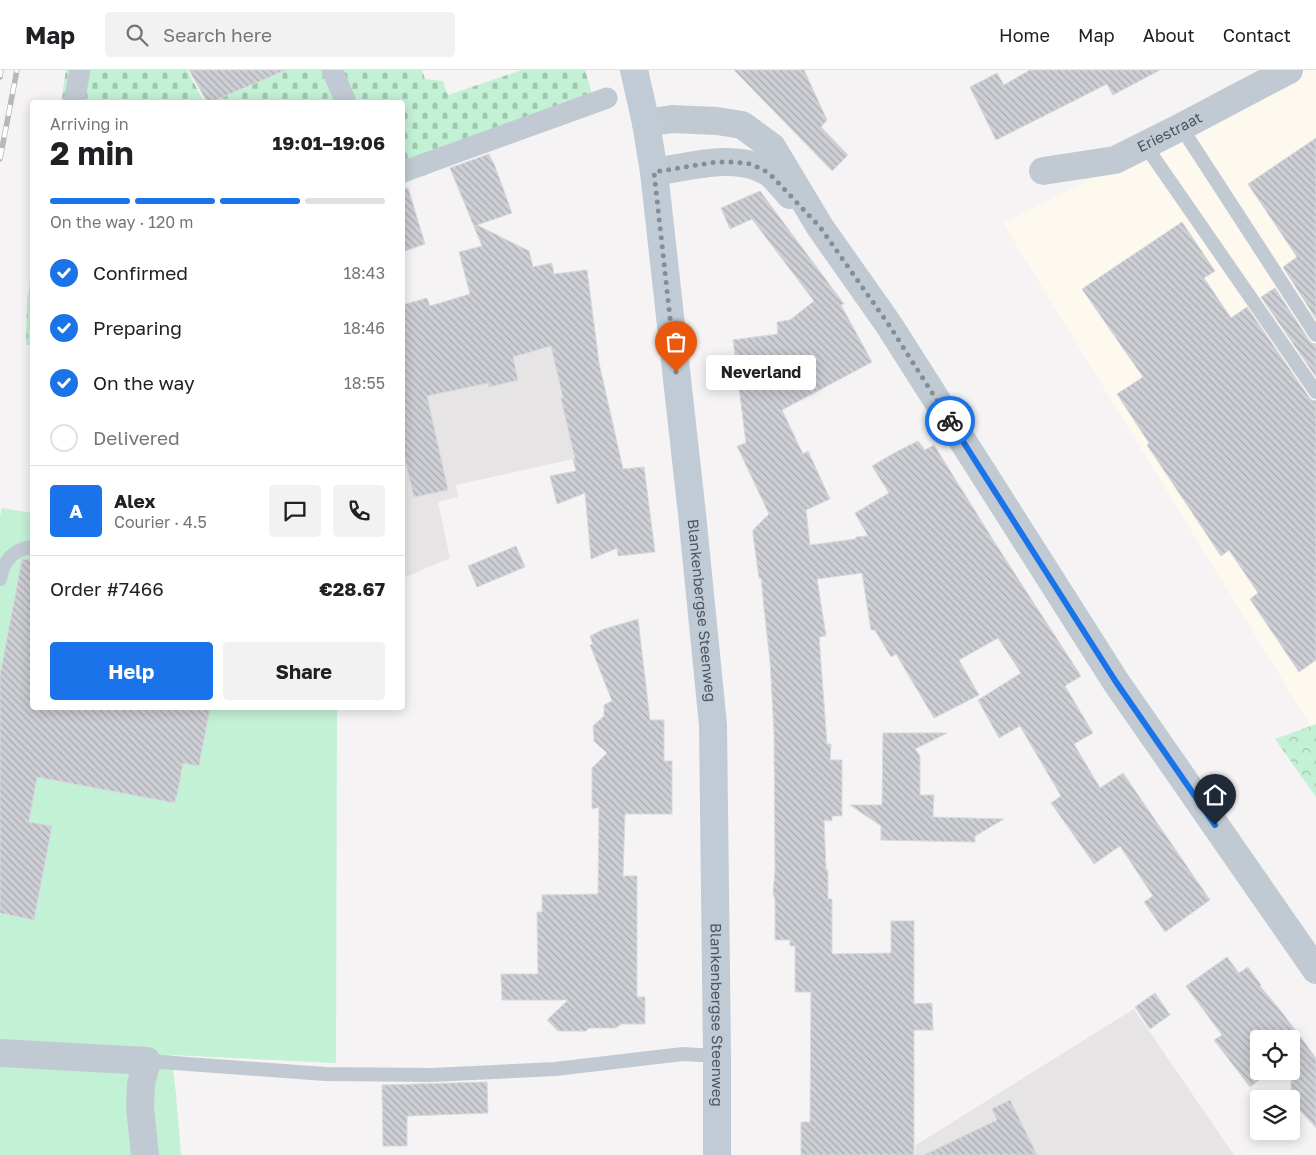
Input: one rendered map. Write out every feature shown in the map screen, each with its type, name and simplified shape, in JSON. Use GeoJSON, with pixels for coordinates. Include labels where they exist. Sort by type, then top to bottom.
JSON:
{"type":"FeatureCollection","features":[{"type":"Feature","properties":{"kind":"main road","name":"Blankenbergse Steenweg"},"geometry":{"type":"LineString","coordinates":[[634,70],[646,123],[654,172],[692,514],[713,725],[718,1056],[717,1155]]}},
{"type":"Feature","properties":{"kind":"street"},"geometry":{"type":"LineString","coordinates":[[74,100],[80,70]]}},
{"type":"Feature","properties":{"kind":"street"},"geometry":{"type":"LineString","coordinates":[[332,70],[345,100]]}},
{"type":"Feature","properties":{"kind":"street","name":"Eriestraat"},"geometry":{"type":"LineString","coordinates":[[1043,171],[1114,160],[1289,70]]}},
{"type":"Feature","properties":{"kind":"street"},"geometry":{"type":"LineString","coordinates":[[405,171],[607,98]]}},
{"type":"Feature","properties":{"kind":"street"},"geometry":{"type":"LineString","coordinates":[[646,123],[672,119],[742,124],[772,147],[820,227],[894,333],[1116,682],[1316,970]]}},
{"type":"Feature","properties":{"kind":"street"},"geometry":{"type":"LineString","coordinates":[[654,172],[716,162],[751,164],[769,173],[820,227]]}},
{"type":"Feature","properties":{"kind":"street"},"geometry":{"type":"LineString","coordinates":[[0,1054],[147,1061],[141,1084],[140,1108],[145,1155]]}},
{"type":"Feature","properties":{"kind":"lane"},"geometry":{"type":"LineString","coordinates":[[1181,127],[1316,335]]}},
{"type":"Feature","properties":{"kind":"lane"},"geometry":{"type":"LineString","coordinates":[[1145,145],[1316,392]]}},
{"type":"Feature","properties":{"kind":"lane"},"geometry":{"type":"LineString","coordinates":[[0,579],[8,559],[23,548],[30,547]]}},
{"type":"Feature","properties":{"kind":"lane"},"geometry":{"type":"LineString","coordinates":[[147,1061],[324,1074],[431,1075],[555,1069],[683,1054],[718,1056]]}},
{"type":"Feature","properties":{"kind":"shaded area"},"geometry":{"type":"Polygon","coordinates":[[[1307,70],[1316,70],[1316,726],[1312,728],[1003,223],[1307,70]]]}},
{"type":"Feature","properties":{"kind":"shaded area"},"geometry":{"type":"Polygon","coordinates":[[[594,320],[599,363],[618,449],[456,485],[458,497],[438,502],[450,558],[405,577],[405,373],[594,320]]]}},
{"type":"Feature","properties":{"kind":"shaded area"},"geometry":{"type":"Polygon","coordinates":[[[1134,1009],[1234,1155],[915,1155],[916,1145],[1134,1009]]]}},
{"type":"Feature","properties":{"kind":"green space"},"geometry":{"type":"Polygon","coordinates":[[[66,70],[187,70],[203,100],[61,100],[66,70]]]}},
{"type":"Feature","properties":{"kind":"green space"},"geometry":{"type":"Polygon","coordinates":[[[286,70],[422,70],[425,79],[443,81],[448,95],[522,70],[585,70],[596,108],[405,183],[405,100],[217,100],[286,70]]]}},
{"type":"Feature","properties":{"kind":"green space"},"geometry":{"type":"Polygon","coordinates":[[[30,282],[30,345],[26,345],[27,302],[30,282]]]}},
{"type":"Feature","properties":{"kind":"green space"},"geometry":{"type":"Polygon","coordinates":[[[2,508],[30,513],[30,710],[337,710],[336,1063],[171,1055],[181,1155],[0,1155],[0,516],[2,508]]]}},
{"type":"Feature","properties":{"kind":"green space"},"geometry":{"type":"Polygon","coordinates":[[[1316,724],[1316,797],[1275,739],[1316,724]]]}},
{"type":"Feature","properties":{"kind":"building"},"geometry":{"type":"Polygon","coordinates":[[[189,70],[286,70],[216,100],[206,100],[189,70]]]}},
{"type":"Feature","properties":{"kind":"building"},"geometry":{"type":"Polygon","coordinates":[[[734,70],[804,70],[827,120],[821,127],[848,155],[832,171],[734,70]]]}},
{"type":"Feature","properties":{"kind":"building"},"geometry":{"type":"Polygon","coordinates":[[[1030,70],[1160,70],[1113,95],[1107,84],[996,140],[970,87],[997,73],[1004,85],[1030,70]]]}},
{"type":"Feature","properties":{"kind":"building"},"geometry":{"type":"Polygon","coordinates":[[[1316,138],[1316,319],[1283,267],[1297,257],[1248,184],[1316,138]]]}},
{"type":"Feature","properties":{"kind":"building"},"geometry":{"type":"Polygon","coordinates":[[[489,154],[512,213],[477,225],[529,251],[533,267],[552,263],[554,274],[587,270],[599,363],[623,469],[644,467],[655,552],[618,556],[617,548],[591,559],[585,493],[557,504],[550,476],[576,471],[561,398],[563,398],[551,346],[513,357],[518,380],[489,387],[488,383],[427,396],[448,490],[414,497],[405,459],[405,304],[427,298],[430,306],[470,294],[459,252],[482,246],[450,168],[489,154]]]}},
{"type":"Feature","properties":{"kind":"building"},"geometry":{"type":"Polygon","coordinates":[[[405,188],[408,188],[425,244],[405,251],[405,188]]]}},
{"type":"Feature","properties":{"kind":"building"},"geometry":{"type":"Polygon","coordinates":[[[760,191],[844,304],[841,305],[872,362],[782,410],[803,454],[808,451],[830,499],[806,510],[810,545],[868,536],[855,513],[889,493],[872,466],[918,441],[925,450],[934,445],[1081,676],[1065,686],[1093,733],[1074,744],[1100,788],[1123,773],[1210,900],[1165,932],[1144,902],[1153,896],[1120,846],[1094,864],[1051,803],[1061,796],[1020,726],[999,738],[978,700],[1021,673],[998,638],[959,660],[979,695],[934,718],[896,654],[891,657],[875,630],[871,630],[862,573],[817,579],[826,636],[819,637],[827,744],[831,744],[830,760],[842,760],[842,816],[832,816],[832,821],[824,820],[828,899],[832,899],[832,954],[891,953],[891,921],[914,921],[914,1004],[932,1003],[933,1030],[914,1030],[914,1155],[801,1155],[801,1122],[810,1122],[811,992],[795,992],[795,946],[790,946],[790,940],[775,940],[775,899],[773,894],[775,871],[774,732],[770,661],[761,578],[759,578],[753,535],[753,530],[769,514],[737,446],[746,443],[733,340],[778,334],[777,322],[790,320],[814,301],[752,219],[730,229],[721,208],[760,191]]]}},
{"type":"Feature","properties":{"kind":"building"},"geometry":{"type":"Polygon","coordinates":[[[1182,222],[1215,271],[1204,278],[1231,318],[1247,307],[1309,397],[1316,401],[1316,660],[1299,672],[1250,599],[1258,593],[1229,550],[1221,556],[1147,445],[1149,443],[1117,394],[1143,377],[1082,289],[1182,222]]]}},
{"type":"Feature","properties":{"kind":"building"},"geometry":{"type":"Polygon","coordinates":[[[1275,288],[1309,340],[1316,344],[1316,377],[1261,297],[1275,288]]]}},
{"type":"Feature","properties":{"kind":"building"},"geometry":{"type":"Polygon","coordinates":[[[516,546],[525,567],[477,587],[468,566],[516,546]]]}},
{"type":"Feature","properties":{"kind":"building"},"geometry":{"type":"Polygon","coordinates":[[[22,559],[30,560],[30,710],[210,710],[199,766],[183,763],[175,803],[37,777],[29,822],[52,826],[34,920],[0,913],[0,675],[22,559]]]}},
{"type":"Feature","properties":{"kind":"building"},"geometry":{"type":"Polygon","coordinates":[[[638,619],[650,720],[664,720],[664,761],[672,761],[672,814],[625,814],[623,876],[637,876],[637,997],[645,997],[645,1024],[621,1024],[616,1028],[589,1028],[586,1031],[558,1031],[547,1020],[568,1000],[502,1000],[501,974],[538,974],[537,912],[542,912],[542,895],[598,894],[599,807],[592,809],[592,768],[607,753],[594,741],[593,726],[604,716],[604,705],[612,701],[590,645],[593,644],[590,636],[604,629],[638,619]]]}},
{"type":"Feature","properties":{"kind":"building"},"geometry":{"type":"Polygon","coordinates":[[[883,733],[947,733],[915,749],[920,756],[920,795],[934,795],[933,817],[1004,819],[975,836],[975,842],[881,840],[881,826],[850,805],[882,805],[883,733]]]}},
{"type":"Feature","properties":{"kind":"building"},"geometry":{"type":"Polygon","coordinates":[[[1227,957],[1239,973],[1248,967],[1260,986],[1295,1030],[1250,1030],[1250,1080],[1259,1080],[1250,1087],[1214,1040],[1222,1035],[1186,986],[1227,957]]]}},
{"type":"Feature","properties":{"kind":"building"},"geometry":{"type":"Polygon","coordinates":[[[1155,993],[1170,1015],[1150,1029],[1135,1007],[1155,993]]]}},
{"type":"Feature","properties":{"kind":"building"},"geometry":{"type":"Polygon","coordinates":[[[1300,1037],[1316,1058],[1316,1128],[1300,1110],[1300,1090],[1291,1090],[1291,1080],[1300,1080],[1300,1037]]]}},
{"type":"Feature","properties":{"kind":"building"},"geometry":{"type":"Polygon","coordinates":[[[487,1082],[488,1113],[407,1116],[407,1146],[383,1146],[382,1085],[487,1082]]]}},
{"type":"Feature","properties":{"kind":"building"},"geometry":{"type":"Polygon","coordinates":[[[1010,1100],[1037,1155],[924,1155],[997,1120],[992,1109],[1010,1100]]]}},
{"type":"Feature","properties":{"kind":"railway"},"geometry":{"type":"LineString","coordinates":[[0,77],[1,70]]}},
{"type":"Feature","properties":{"kind":"railway"},"geometry":{"type":"LineString","coordinates":[[0,159],[17,70]]}},
{"type":"Feature","properties":{"kind":"way so far"},"geometry":{"type":"LineString","coordinates":[[676,372],[654,172],[716,162],[751,164],[769,173],[820,227],[889,325],[950,421]]}},
{"type":"Feature","properties":{"kind":"place","name":"Neverland"},"geometry":{"type":"Point","coordinates":[676,372]}},
{"type":"Feature","properties":{"kind":"route"},"geometry":{"type":"LineString","coordinates":[[950,421],[1116,682],[1215,825]]}}]}
